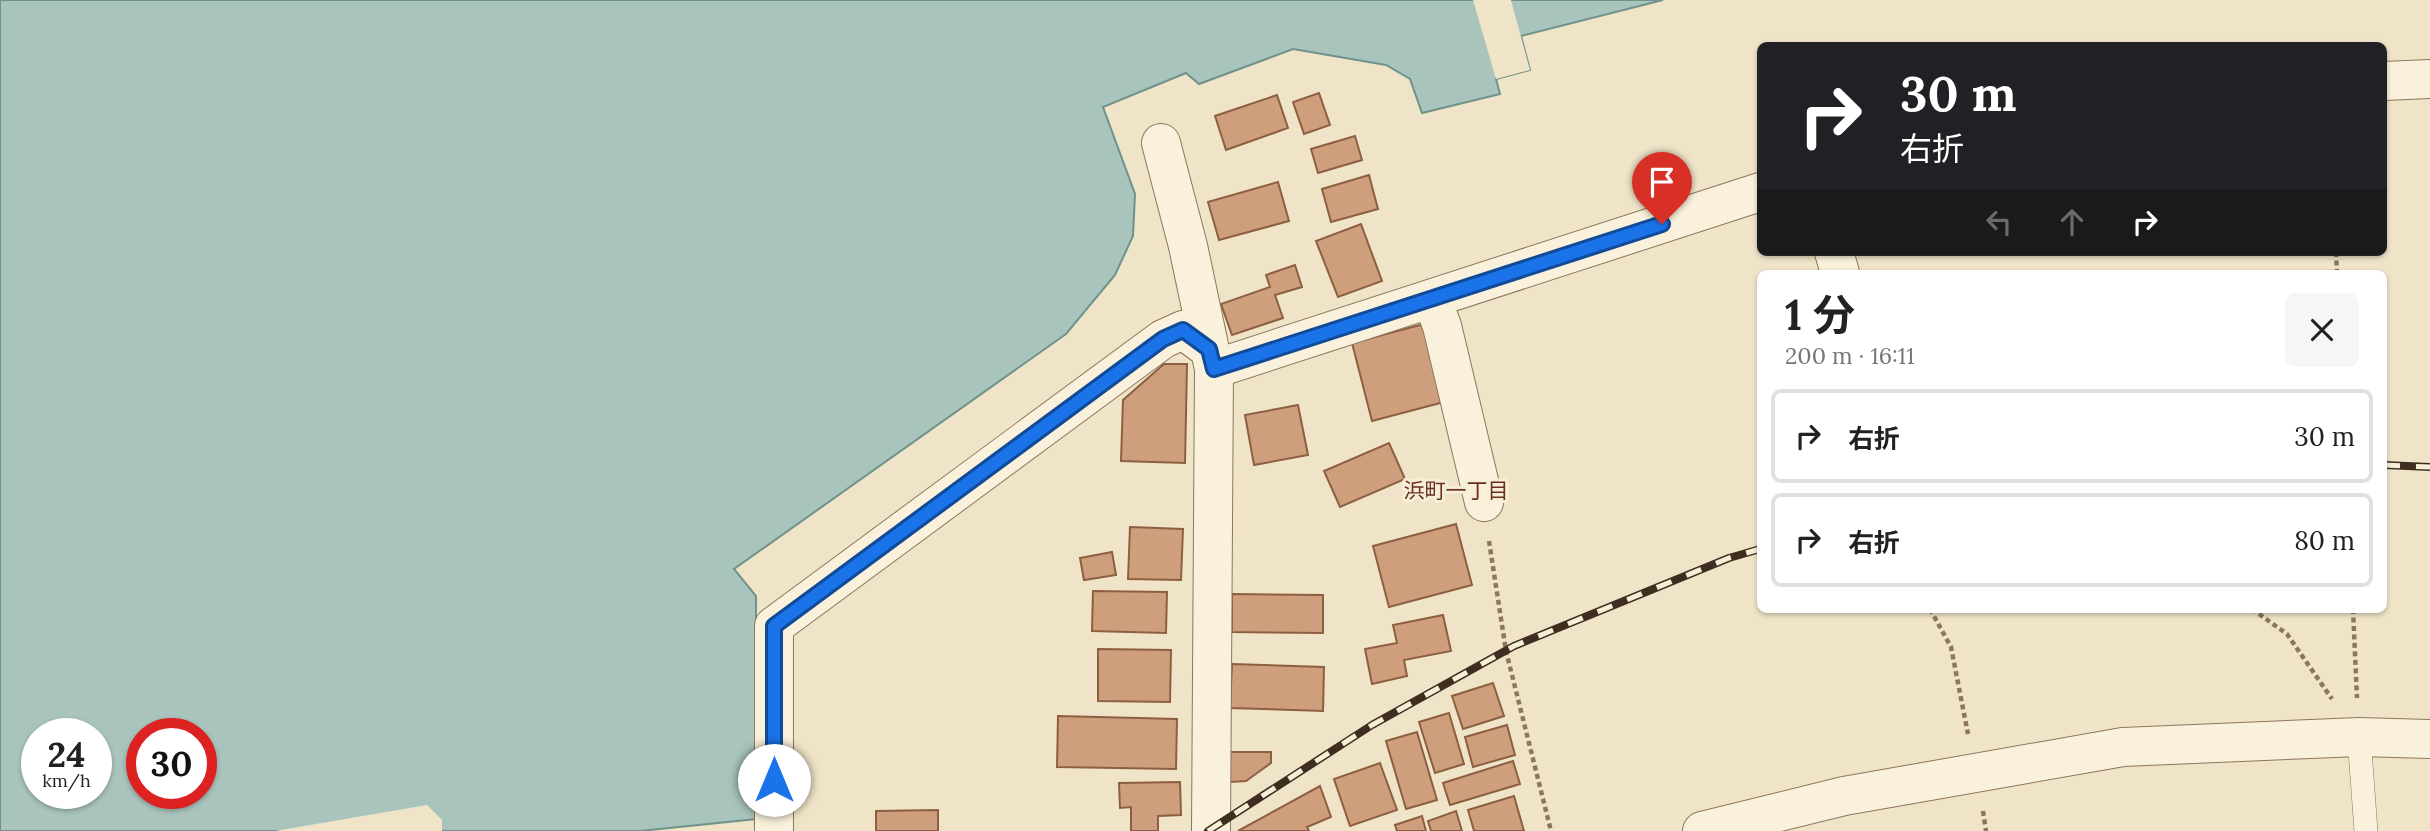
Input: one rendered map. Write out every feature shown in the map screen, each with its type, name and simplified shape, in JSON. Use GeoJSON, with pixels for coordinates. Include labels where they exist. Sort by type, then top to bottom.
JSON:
{"type":"FeatureCollection","features":[{"type":"Feature","properties":{"kind":"street"},"geometry":{"type":"LineString","coordinates":[[2387,81],[2430,79]]}},
{"type":"Feature","properties":{"kind":"street"},"geometry":{"type":"LineString","coordinates":[[1161,143],[1188,246],[1212,359],[1211,831]]}},
{"type":"Feature","properties":{"kind":"street"},"geometry":{"type":"LineString","coordinates":[[1212,359],[1432,299],[1757,193]]}},
{"type":"Feature","properties":{"kind":"street"},"geometry":{"type":"LineString","coordinates":[[1432,299],[1442,326],[1484,502]]}},
{"type":"Feature","properties":{"kind":"street"},"geometry":{"type":"LineString","coordinates":[[774,831],[774,626],[1163,339],[1183,330],[1212,359]]}},
{"type":"Feature","properties":{"kind":"street"},"geometry":{"type":"LineString","coordinates":[[1702,831],[1831,799],[2123,747],[2359,737],[2430,739]]}},
{"type":"Feature","properties":{"kind":"lane"},"geometry":{"type":"LineString","coordinates":[[2359,737],[2365,831]]}},
{"type":"Feature","properties":{"kind":"path"},"geometry":{"type":"LineString","coordinates":[[1484,502],[1501,628],[1550,831]]}},
{"type":"Feature","properties":{"kind":"path"},"geometry":{"type":"LineString","coordinates":[[1932,613],[1951,647],[1977,774]]}},
{"type":"Feature","properties":{"kind":"path"},"geometry":{"type":"LineString","coordinates":[[2258,613],[2287,634],[2359,737]]}},
{"type":"Feature","properties":{"kind":"path"},"geometry":{"type":"LineString","coordinates":[[2353,613],[2359,737]]}},
{"type":"Feature","properties":{"kind":"water"},"geometry":{"type":"Polygon","coordinates":[[[0,0],[1663,0],[1521,36],[1530,70],[1496,79],[1500,94],[1422,113],[1410,79],[1386,65],[1293,49],[1199,84],[1186,73],[1103,107],[1135,194],[1133,236],[1115,275],[1066,334],[734,569],[756,596],[756,819],[640,831],[0,831],[0,0]]]}},
{"type":"Feature","properties":{"kind":"pier"},"geometry":{"type":"Polygon","coordinates":[[[1473,0],[1511,0],[1530,70],[1496,79],[1473,0]]]}},
{"type":"Feature","properties":{"kind":"pier"},"geometry":{"type":"Polygon","coordinates":[[[427,805],[442,820],[442,831],[275,831],[427,805]]]}},
{"type":"Feature","properties":{"kind":"building"},"geometry":{"type":"Polygon","coordinates":[[[1319,93],[1330,125],[1304,134],[1293,102],[1319,93]]]}},
{"type":"Feature","properties":{"kind":"building"},"geometry":{"type":"Polygon","coordinates":[[[1277,95],[1288,128],[1226,150],[1215,116],[1277,95]]]}},
{"type":"Feature","properties":{"kind":"building"},"geometry":{"type":"Polygon","coordinates":[[[1355,136],[1362,160],[1318,173],[1311,149],[1355,136]]]}},
{"type":"Feature","properties":{"kind":"building"},"geometry":{"type":"Polygon","coordinates":[[[1369,175],[1378,209],[1331,222],[1322,189],[1369,175]]]}},
{"type":"Feature","properties":{"kind":"building"},"geometry":{"type":"Polygon","coordinates":[[[1278,182],[1289,221],[1219,240],[1208,202],[1278,182]]]}},
{"type":"Feature","properties":{"kind":"building"},"geometry":{"type":"Polygon","coordinates":[[[1361,224],[1382,281],[1338,297],[1316,241],[1361,224]]]}},
{"type":"Feature","properties":{"kind":"building"},"geometry":{"type":"Polygon","coordinates":[[[1295,265],[1302,287],[1275,295],[1283,318],[1232,335],[1221,304],[1270,287],[1266,275],[1295,265]]]}},
{"type":"Feature","properties":{"kind":"building"},"geometry":{"type":"Polygon","coordinates":[[[1424,324],[1444,402],[1372,421],[1352,343],[1424,324]]]}},
{"type":"Feature","properties":{"kind":"building"},"geometry":{"type":"Polygon","coordinates":[[[1164,364],[1187,364],[1185,463],[1121,461],[1123,400],[1164,364]]]}},
{"type":"Feature","properties":{"kind":"building"},"geometry":{"type":"Polygon","coordinates":[[[1298,405],[1308,455],[1254,465],[1245,415],[1298,405]]]}},
{"type":"Feature","properties":{"kind":"building"},"geometry":{"type":"Polygon","coordinates":[[[1389,443],[1405,479],[1340,507],[1324,471],[1389,443]]]}},
{"type":"Feature","properties":{"kind":"building"},"geometry":{"type":"Polygon","coordinates":[[[1456,524],[1472,585],[1389,607],[1373,546],[1456,524]]]}},
{"type":"Feature","properties":{"kind":"building"},"geometry":{"type":"Polygon","coordinates":[[[1130,527],[1183,529],[1181,580],[1128,579],[1130,527]]]}},
{"type":"Feature","properties":{"kind":"building"},"geometry":{"type":"Polygon","coordinates":[[[1112,552],[1116,575],[1084,580],[1080,558],[1112,552]]]}},
{"type":"Feature","properties":{"kind":"building"},"geometry":{"type":"Polygon","coordinates":[[[1093,591],[1167,592],[1166,633],[1092,631],[1093,591]]]}},
{"type":"Feature","properties":{"kind":"building"},"geometry":{"type":"Polygon","coordinates":[[[1232,594],[1323,595],[1323,633],[1232,632],[1232,594]]]}},
{"type":"Feature","properties":{"kind":"building"},"geometry":{"type":"Polygon","coordinates":[[[1443,615],[1451,651],[1404,660],[1407,676],[1372,684],[1365,649],[1397,643],[1393,625],[1443,615]]]}},
{"type":"Feature","properties":{"kind":"building"},"geometry":{"type":"Polygon","coordinates":[[[1098,649],[1171,650],[1170,702],[1098,701],[1098,649]]]}},
{"type":"Feature","properties":{"kind":"building"},"geometry":{"type":"Polygon","coordinates":[[[1232,664],[1324,667],[1323,711],[1230,708],[1232,664]]]}},
{"type":"Feature","properties":{"kind":"building"},"geometry":{"type":"Polygon","coordinates":[[[1493,683],[1504,716],[1463,729],[1452,696],[1493,683]]]}},
{"type":"Feature","properties":{"kind":"building"},"geometry":{"type":"Polygon","coordinates":[[[1449,713],[1464,764],[1435,773],[1419,722],[1449,713]]]}},
{"type":"Feature","properties":{"kind":"building"},"geometry":{"type":"Polygon","coordinates":[[[1058,716],[1177,719],[1176,769],[1057,767],[1058,716]]]}},
{"type":"Feature","properties":{"kind":"building"},"geometry":{"type":"Polygon","coordinates":[[[1507,725],[1515,755],[1473,767],[1465,737],[1507,725]]]}},
{"type":"Feature","properties":{"kind":"building"},"geometry":{"type":"Polygon","coordinates":[[[1417,732],[1437,800],[1406,809],[1386,741],[1417,732]]]}},
{"type":"Feature","properties":{"kind":"building"},"geometry":{"type":"Polygon","coordinates":[[[1230,752],[1271,752],[1271,763],[1246,781],[1230,782],[1230,752]]]}},
{"type":"Feature","properties":{"kind":"building"},"geometry":{"type":"Polygon","coordinates":[[[1513,761],[1520,784],[1450,805],[1443,783],[1513,761]]]}},
{"type":"Feature","properties":{"kind":"building"},"geometry":{"type":"Polygon","coordinates":[[[1380,763],[1397,810],[1350,826],[1334,779],[1380,763]]]}},
{"type":"Feature","properties":{"kind":"building"},"geometry":{"type":"Polygon","coordinates":[[[1180,782],[1181,815],[1158,816],[1158,831],[1131,831],[1131,807],[1120,808],[1119,783],[1180,782]]]}},
{"type":"Feature","properties":{"kind":"building"},"geometry":{"type":"Polygon","coordinates":[[[1320,786],[1331,817],[1307,827],[1309,831],[1238,831],[1320,786]]]}},
{"type":"Feature","properties":{"kind":"building"},"geometry":{"type":"Polygon","coordinates":[[[1514,796],[1524,831],[1474,831],[1468,810],[1514,796]]]}},
{"type":"Feature","properties":{"kind":"building"},"geometry":{"type":"Polygon","coordinates":[[[938,810],[938,831],[876,831],[876,811],[938,810]]]}},
{"type":"Feature","properties":{"kind":"building"},"geometry":{"type":"Polygon","coordinates":[[[1456,811],[1462,831],[1431,831],[1428,821],[1456,811]]]}},
{"type":"Feature","properties":{"kind":"building"},"geometry":{"type":"Polygon","coordinates":[[[1422,816],[1426,831],[1397,831],[1395,825],[1422,816]]]}},
{"type":"Feature","properties":{"kind":"railway"},"geometry":{"type":"LineString","coordinates":[[2387,465],[2430,467]]}},
{"type":"Feature","properties":{"kind":"railway"},"geometry":{"type":"LineString","coordinates":[[1208,831],[1372,725],[1514,646],[1729,558],[1757,550]]}},
{"type":"Feature","properties":{"kind":"district","name":"浜町一丁目"},"geometry":{"type":"Point","coordinates":[1456,491]}},
{"type":"Feature","properties":{"kind":"route"},"geometry":{"type":"LineString","coordinates":[[774,780],[774,626],[1163,339],[1183,330],[1209,349],[1214,369],[1662,224]]}}]}
